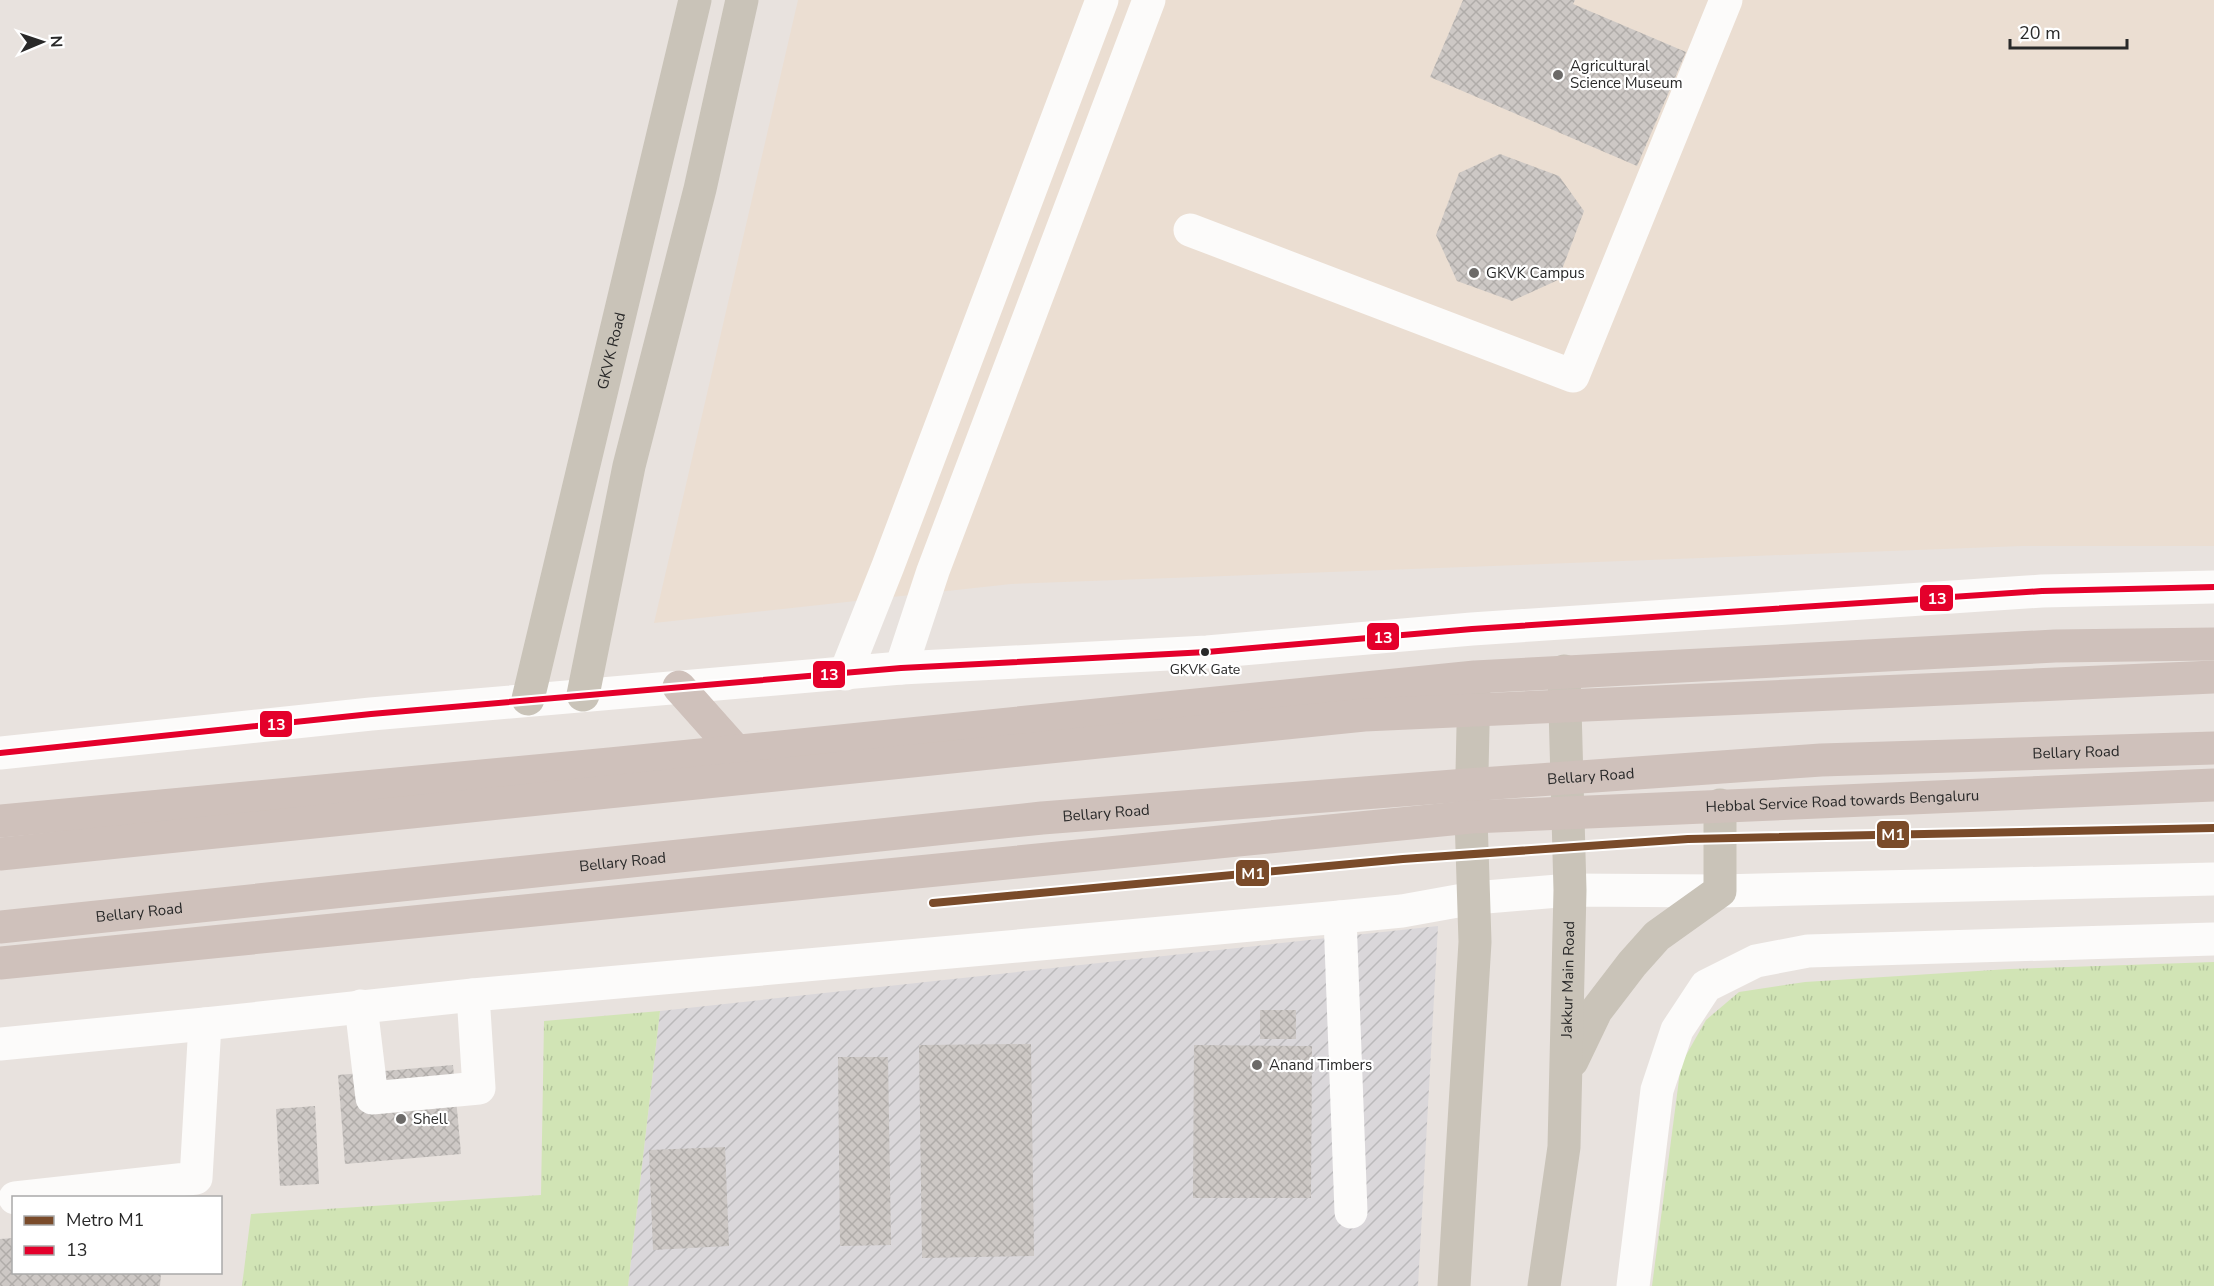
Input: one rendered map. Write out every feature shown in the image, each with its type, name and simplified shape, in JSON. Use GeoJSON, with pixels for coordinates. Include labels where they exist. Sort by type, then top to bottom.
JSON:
{"type":"FeatureCollection","features":[{"type":"Feature","properties":{"kind":"highway"},"geometry":{"type":"LineString","coordinates":[[0,821],[736,751],[1474,677],[2055,646],[2214,644]]}},
{"type":"Feature","properties":{"kind":"highway"},"geometry":{"type":"LineString","coordinates":[[0,854],[1364,715],[2214,677]]}},
{"type":"Feature","properties":{"kind":"highway"},"geometry":{"type":"LineString","coordinates":[[679,687],[736,751]]}},
{"type":"Feature","properties":{"kind":"highway","name":"Bellary Road"},"geometry":{"type":"LineString","coordinates":[[0,927],[1089,815],[1467,784],[1821,760],[2214,748]]}},
{"type":"Feature","properties":{"kind":"highway","name":"Hebbal Service Road towards Bengaluru"},"geometry":{"type":"LineString","coordinates":[[1471,817],[2214,785]]}},
{"type":"Feature","properties":{"kind":"highway"},"geometry":{"type":"LineString","coordinates":[[0,963],[1471,817]]}},
{"type":"Feature","properties":{"kind":"main road","name":"GKVK Road"},"geometry":{"type":"LineString","coordinates":[[528,699],[695,0]]}},
{"type":"Feature","properties":{"kind":"main road"},"geometry":{"type":"LineString","coordinates":[[583,695],[629,466],[700,189],[742,0]]}},
{"type":"Feature","properties":{"kind":"main road","name":"Jakkur Main Road"},"geometry":{"type":"LineString","coordinates":[[1544,1286],[1564,1147],[1570,890],[1564,671]]}},
{"type":"Feature","properties":{"kind":"main road"},"geometry":{"type":"LineString","coordinates":[[1454,1286],[1475,942],[1471,817],[1474,677]]}},
{"type":"Feature","properties":{"kind":"main road"},"geometry":{"type":"LineString","coordinates":[[1566,1072],[1596,1011],[1632,964],[1657,936],[1720,891],[1720,805]]}},
{"type":"Feature","properties":{"kind":"street"},"geometry":{"type":"LineString","coordinates":[[845,674],[1102,0]]}},
{"type":"Feature","properties":{"kind":"street"},"geometry":{"type":"LineString","coordinates":[[900,669],[933,571],[1149,0]]}},
{"type":"Feature","properties":{"kind":"street"},"geometry":{"type":"LineString","coordinates":[[1190,230],[1573,376],[1726,0]]}},
{"type":"Feature","properties":{"kind":"street"},"geometry":{"type":"LineString","coordinates":[[0,753],[528,699],[900,669],[1207,652],[1472,629],[2042,591],[2214,587]]}},
{"type":"Feature","properties":{"kind":"street"},"geometry":{"type":"LineString","coordinates":[[0,1044],[474,995],[1340,917],[1474,898],[1570,890],[1720,891],[2214,879]]}},
{"type":"Feature","properties":{"kind":"street"},"geometry":{"type":"LineString","coordinates":[[1340,917],[1351,1212]]}},
{"type":"Feature","properties":{"kind":"street"},"geometry":{"type":"LineString","coordinates":[[1633,1286],[1657,1090],[1677,1030],[1706,986],[1756,961],[1808,951],[2214,939]]}},
{"type":"Feature","properties":{"kind":"street"},"geometry":{"type":"LineString","coordinates":[[361,1006],[372,1098],[479,1088],[474,995]]}},
{"type":"Feature","properties":{"kind":"street"},"geometry":{"type":"LineString","coordinates":[[32,1196],[196,1178],[205,1024]]}},
{"type":"Feature","properties":{"kind":"shaded area","name":"GKVK Campus"},"geometry":{"type":"Polygon","coordinates":[[[798,0],[2214,0],[2214,546],[2022,546],[1011,584],[654,623],[798,0]]]}},
{"type":"Feature","properties":{"kind":"shaded area"},"geometry":{"type":"Polygon","coordinates":[[[1438,926],[1418,1286],[628,1286],[660,1011],[1438,926]]]}},
{"type":"Feature","properties":{"kind":"green space"},"geometry":{"type":"Polygon","coordinates":[[[2214,962],[2214,1286],[1652,1286],[1681,1064],[1706,1020],[1739,992],[1805,982],[2009,969],[2214,962]]]}},
{"type":"Feature","properties":{"kind":"green space"},"geometry":{"type":"Polygon","coordinates":[[[660,1011],[628,1286],[242,1286],[251,1214],[541,1195],[544,1021],[660,1011]]]}},
{"type":"Feature","properties":{"kind":"building"},"geometry":{"type":"Polygon","coordinates":[[[1463,0],[1575,0],[1573,4],[1686,52],[1637,166],[1430,77],[1463,0]]]}},
{"type":"Feature","properties":{"kind":"building"},"geometry":{"type":"Polygon","coordinates":[[[1500,154],[1559,176],[1584,211],[1558,280],[1512,301],[1457,281],[1436,235],[1459,173],[1500,154]]]}},
{"type":"Feature","properties":{"kind":"building"},"geometry":{"type":"Polygon","coordinates":[[[1260,1010],[1296,1010],[1296,1039],[1260,1039],[1260,1010]]]}},
{"type":"Feature","properties":{"kind":"building"},"geometry":{"type":"Polygon","coordinates":[[[1031,1044],[1034,1256],[922,1258],[919,1045],[1031,1044]]]}},
{"type":"Feature","properties":{"kind":"building"},"geometry":{"type":"Polygon","coordinates":[[[1194,1045],[1312,1046],[1311,1198],[1193,1198],[1194,1045]]]}},
{"type":"Feature","properties":{"kind":"building"},"geometry":{"type":"Polygon","coordinates":[[[838,1057],[888,1057],[891,1245],[840,1246],[838,1057]]]}},
{"type":"Feature","properties":{"kind":"building"},"geometry":{"type":"Polygon","coordinates":[[[453,1065],[461,1154],[345,1164],[338,1075],[453,1065]]]}},
{"type":"Feature","properties":{"kind":"building"},"geometry":{"type":"Polygon","coordinates":[[[315,1106],[319,1184],[280,1186],[276,1109],[315,1106]]]}},
{"type":"Feature","properties":{"kind":"building"},"geometry":{"type":"Polygon","coordinates":[[[725,1147],[729,1246],[653,1250],[649,1150],[725,1147]]]}},
{"type":"Feature","properties":{"kind":"building"},"geometry":{"type":"Polygon","coordinates":[[[12,1238],[12,1274],[161,1274],[160,1286],[0,1286],[0,1239],[12,1238]]]}},
{"type":"Feature","properties":{"kind":"metro line","name":"M1"},"geometry":{"type":"LineString","coordinates":[[933,903],[1403,859],[1688,839],[2214,828]]}},
{"type":"Feature","properties":{"kind":"transit line","name":"13"},"geometry":{"type":"LineString","coordinates":[[0,753],[371,714],[901,668],[1207,652],[1472,629],[2042,591],[2214,587]]}},
{"type":"Feature","properties":{"kind":"place","name":"Agricultural Science Museum"},"geometry":{"type":"Point","coordinates":[1558,75]}},
{"type":"Feature","properties":{"kind":"place","name":"GKVK Campus"},"geometry":{"type":"Point","coordinates":[1474,273]}},
{"type":"Feature","properties":{"kind":"place","name":"GKVK Gate"},"geometry":{"type":"Point","coordinates":[1205,652]}},
{"type":"Feature","properties":{"kind":"place","name":"Anand Timbers"},"geometry":{"type":"Point","coordinates":[1257,1065]}},
{"type":"Feature","properties":{"kind":"place","name":"Shell"},"geometry":{"type":"Point","coordinates":[401,1119]}}]}
